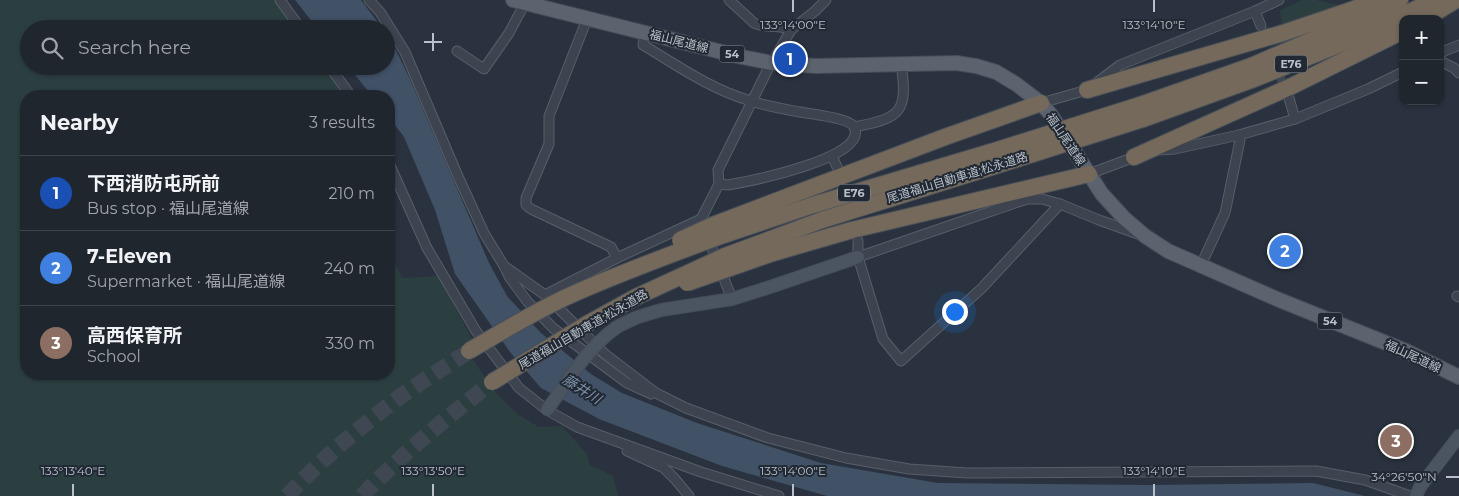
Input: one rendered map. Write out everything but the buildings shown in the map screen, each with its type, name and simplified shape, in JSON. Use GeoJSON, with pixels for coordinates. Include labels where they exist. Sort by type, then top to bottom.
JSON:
{"type":"FeatureCollection","features":[{"type":"Feature","properties":{"kind":"highway"},"geometry":{"type":"LineString","coordinates":[[1087,90],[1283,33],[1375,0]]}},
{"type":"Feature","properties":{"kind":"highway","name":"尾道福山自動車道;松永道路"},"geometry":{"type":"LineString","coordinates":[[1141,112],[1361,19],[1400,0]]}},
{"type":"Feature","properties":{"kind":"highway","name":"尾道福山自動車道;松永道路"},"geometry":{"type":"LineString","coordinates":[[492,382],[586,324],[636,297],[728,262],[822,220],[993,159],[1141,112],[1254,80],[1365,34],[1434,0]]}},
{"type":"Feature","properties":{"kind":"highway"},"geometry":{"type":"LineString","coordinates":[[1431,15],[1456,0]]}},
{"type":"Feature","properties":{"kind":"highway"},"geometry":{"type":"LineString","coordinates":[[1134,157],[1292,86],[1399,33]]}},
{"type":"Feature","properties":{"kind":"highway"},"geometry":{"type":"LineString","coordinates":[[711,227],[945,137],[1040,103]]}},
{"type":"Feature","properties":{"kind":"highway","name":"尾道福山自動車道;松永道路"},"geometry":{"type":"LineString","coordinates":[[469,351],[522,320],[571,295],[644,264],[711,227],[813,205],[993,159]]}},
{"type":"Feature","properties":{"kind":"highway"},"geometry":{"type":"LineString","coordinates":[[728,262],[773,253],[852,230],[1089,174]]}},
{"type":"Feature","properties":{"kind":"main road","name":"福山尾道線"},"geometry":{"type":"LineString","coordinates":[[519,2],[772,63],[816,66],[956,63],[996,72],[1016,84],[1040,103],[1051,115],[1102,194],[1124,218],[1145,236],[1168,251],[1277,299],[1406,351],[1459,377]]}},
{"type":"Feature","properties":{"kind":"street"},"geometry":{"type":"LineString","coordinates":[[280,0],[294,20]]}},
{"type":"Feature","properties":{"kind":"street"},"geometry":{"type":"LineString","coordinates":[[369,0],[385,20]]}},
{"type":"Feature","properties":{"kind":"street"},"geometry":{"type":"LineString","coordinates":[[729,0],[758,26],[786,27],[791,30]]}},
{"type":"Feature","properties":{"kind":"street"},"geometry":{"type":"LineString","coordinates":[[732,299],[711,227],[719,184],[718,170],[772,63],[791,30],[826,0]]}},
{"type":"Feature","properties":{"kind":"street"},"geometry":{"type":"LineString","coordinates":[[1040,103],[1087,90],[1120,65],[1255,11],[1277,0]]}},
{"type":"Feature","properties":{"kind":"street"},"geometry":{"type":"LineString","coordinates":[[457,51],[484,68],[509,33],[519,2]]}},
{"type":"Feature","properties":{"kind":"street"},"geometry":{"type":"LineString","coordinates":[[1255,11],[1261,26]]}},
{"type":"Feature","properties":{"kind":"street"},"geometry":{"type":"LineString","coordinates":[[587,19],[549,116],[549,144],[526,198],[526,205],[610,247],[617,258]]}},
{"type":"Feature","properties":{"kind":"street"},"geometry":{"type":"LineString","coordinates":[[645,33],[643,45],[707,83],[752,102],[838,119],[854,127],[855,132],[852,142],[832,156],[782,174],[728,186],[719,184]]}},
{"type":"Feature","properties":{"kind":"street"},"geometry":{"type":"LineString","coordinates":[[395,36],[405,52],[484,233],[510,278],[526,301],[553,328],[627,382],[655,396],[656,393]]}},
{"type":"Feature","properties":{"kind":"street"},"geometry":{"type":"LineString","coordinates":[[1444,52],[1459,45]]}},
{"type":"Feature","properties":{"kind":"street"},"geometry":{"type":"LineString","coordinates":[[854,127],[880,122],[900,109],[904,99],[901,63]]}},
{"type":"Feature","properties":{"kind":"street"},"geometry":{"type":"LineString","coordinates":[[1444,63],[1457,70]]}},
{"type":"Feature","properties":{"kind":"street"},"geometry":{"type":"LineString","coordinates":[[1089,174],[1158,150],[1175,149],[1239,135],[1295,119],[1399,74]]}},
{"type":"Feature","properties":{"kind":"street"},"geometry":{"type":"LineString","coordinates":[[336,75],[347,90]]}},
{"type":"Feature","properties":{"kind":"street"},"geometry":{"type":"LineString","coordinates":[[1288,98],[1295,119]]}},
{"type":"Feature","properties":{"kind":"street"},"geometry":{"type":"LineString","coordinates":[[1201,265],[1225,214],[1240,140],[1239,135]]}},
{"type":"Feature","properties":{"kind":"street"},"geometry":{"type":"LineString","coordinates":[[832,156],[837,167]]}},
{"type":"Feature","properties":{"kind":"street"},"geometry":{"type":"LineString","coordinates":[[395,176],[427,248],[476,331],[519,388],[547,410],[664,468],[689,496]]}},
{"type":"Feature","properties":{"kind":"street"},"geometry":{"type":"LineString","coordinates":[[547,410],[589,352],[618,326],[638,317],[661,310],[732,299],[1028,199],[1042,199],[1060,204],[1145,236]]}},
{"type":"Feature","properties":{"kind":"street"},"geometry":{"type":"LineString","coordinates":[[858,241],[858,256],[883,339],[901,361],[982,288],[1060,204]]}},
{"type":"Feature","properties":{"kind":"street"},"geometry":{"type":"LineString","coordinates":[[544,295],[617,258],[711,227]]}},
{"type":"Feature","properties":{"kind":"street"},"geometry":{"type":"LineString","coordinates":[[504,266],[544,295],[605,354],[656,393],[686,408],[768,438],[846,458],[909,469],[967,473],[1316,471],[1365,480],[1410,496]]}},
{"type":"Feature","properties":{"kind":"street"},"geometry":{"type":"LineString","coordinates":[[578,427],[701,472],[779,496]]}},
{"type":"Feature","properties":{"kind":"street"},"geometry":{"type":"LineString","coordinates":[[1416,496],[1420,487],[1459,436]]}},
{"type":"Feature","properties":{"kind":"shaded area"},"geometry":{"type":"Polygon","coordinates":[[[0,0],[274,0],[289,20],[20,20],[20,75],[331,75],[342,90],[20,90],[20,380],[395,380],[395,264],[402,278],[438,276],[472,339],[463,346],[497,394],[516,413],[539,427],[562,426],[587,454],[590,465],[613,476],[618,496],[0,496],[0,0]]]}},
{"type":"Feature","properties":{"kind":"shaded area"},"geometry":{"type":"Polygon","coordinates":[[[1302,0],[1316,0],[1339,5],[1282,27],[1280,10],[1302,0]]]}},
{"type":"Feature","properties":{"kind":"water"},"geometry":{"type":"Polygon","coordinates":[[[295,0],[361,0],[376,20],[311,20],[295,0]]]}},
{"type":"Feature","properties":{"kind":"water","name":"藤井川"},"geometry":{"type":"Polygon","coordinates":[[[395,48],[489,263],[507,296],[541,333],[591,374],[622,393],[697,423],[821,463],[938,483],[1149,485],[1313,483],[1365,496],[827,496],[722,466],[599,419],[541,388],[510,352],[455,274],[435,210],[404,137],[395,125],[395,90],[367,90],[355,75],[395,75],[395,48]]]}},
{"type":"Feature","properties":{"kind":"tunnel"},"geometry":{"type":"LineString","coordinates":[[1264,36],[1286,91]]}},
{"type":"Feature","properties":{"kind":"tunnel"},"geometry":{"type":"LineString","coordinates":[[287,496],[325,459],[379,413],[411,389],[469,351]]}},
{"type":"Feature","properties":{"kind":"tunnel"},"geometry":{"type":"LineString","coordinates":[[362,496],[393,465],[492,382]]}},
{"type":"Feature","properties":{"kind":"place","name":"下西消防屯所前"},"geometry":{"type":"Point","coordinates":[790,59]}},
{"type":"Feature","properties":{"kind":"place","name":"7-Eleven"},"geometry":{"type":"Point","coordinates":[1285,251]}},
{"type":"Feature","properties":{"kind":"place","name":"高西保育所"},"geometry":{"type":"Point","coordinates":[1396,441]}}]}
